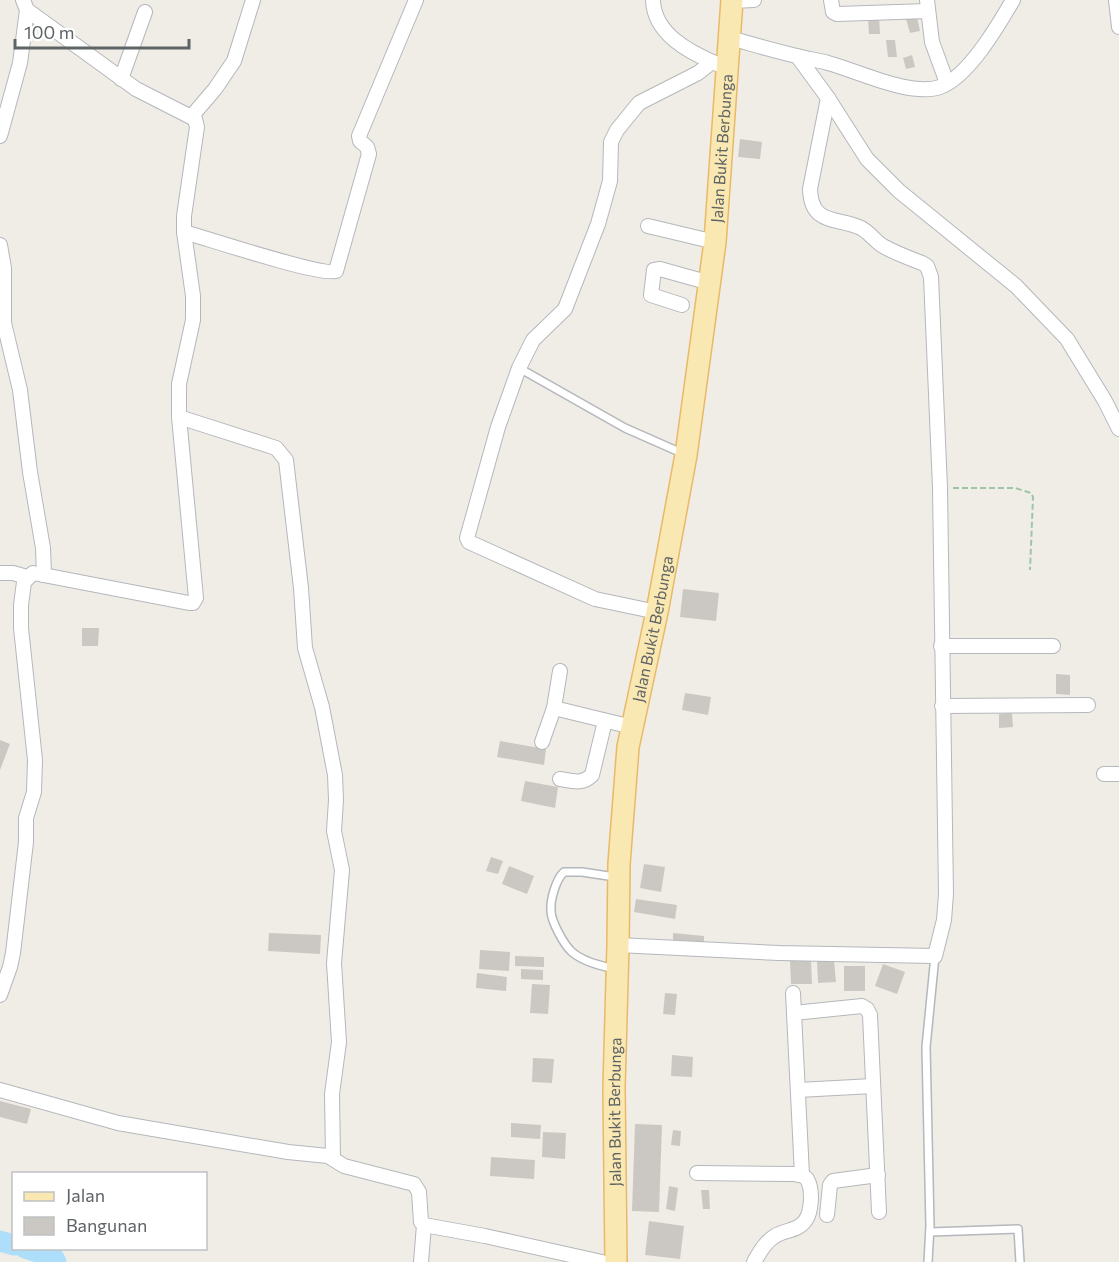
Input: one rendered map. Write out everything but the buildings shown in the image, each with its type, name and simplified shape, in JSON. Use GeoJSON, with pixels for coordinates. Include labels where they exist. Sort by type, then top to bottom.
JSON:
{"type":"FeatureCollection","features":[{"type":"Feature","properties":{"kind":"main road","name":"Jalan Bukit Berbunga"},"geometry":{"type":"LineString","coordinates":[[616,1262],[614,1088],[619,877],[628,747],[657,612],[686,455],[716,242],[720,65],[730,38],[732,1]]}},
{"type":"Feature","properties":{"kind":"street"},"geometry":{"type":"LineString","coordinates":[[191,117],[215,89],[234,61],[253,0]]}},
{"type":"Feature","properties":{"kind":"street"},"geometry":{"type":"LineString","coordinates":[[184,232],[308,268],[331,273],[336,271],[369,154],[368,147],[360,141],[359,135],[416,0]]}},
{"type":"Feature","properties":{"kind":"street"},"geometry":{"type":"LineString","coordinates":[[653,0],[656,19],[669,35],[681,45],[720,65]]}},
{"type":"Feature","properties":{"kind":"street"},"geometry":{"type":"LineString","coordinates":[[732,1],[754,0]]}},
{"type":"Feature","properties":{"kind":"street"},"geometry":{"type":"LineString","coordinates":[[831,0],[833,12],[837,14],[927,5],[932,42],[946,83]]}},
{"type":"Feature","properties":{"kind":"street"},"geometry":{"type":"LineString","coordinates":[[730,38],[798,57],[828,62],[901,86],[927,89],[940,86],[955,78],[971,63],[1013,0]]}},
{"type":"Feature","properties":{"kind":"street"},"geometry":{"type":"LineString","coordinates":[[1116,0],[1119,27]]}},
{"type":"Feature","properties":{"kind":"street"},"geometry":{"type":"LineString","coordinates":[[0,995],[13,953],[26,842],[26,818],[33,798],[35,781],[35,760],[21,628],[22,591],[27,577],[33,573],[193,603],[196,598],[179,417],[180,376],[193,320],[184,216],[197,127],[195,119],[121,79],[25,5]]}},
{"type":"Feature","properties":{"kind":"street"},"geometry":{"type":"LineString","coordinates":[[0,136],[21,63],[25,5]]}},
{"type":"Feature","properties":{"kind":"street"},"geometry":{"type":"LineString","coordinates":[[121,79],[145,12]]}},
{"type":"Feature","properties":{"kind":"street"},"geometry":{"type":"LineString","coordinates":[[798,57],[828,98],[867,159],[899,191],[1016,286],[1067,339],[1105,401],[1119,429]]}},
{"type":"Feature","properties":{"kind":"street"},"geometry":{"type":"LineString","coordinates":[[657,612],[594,599],[468,542],[468,535],[498,427],[519,368],[533,340],[565,309],[598,224],[610,181],[611,142],[617,130],[639,103],[698,73],[720,65]]}},
{"type":"Feature","properties":{"kind":"street"},"geometry":{"type":"LineString","coordinates":[[618,945],[779,953],[935,956],[946,906],[940,488],[931,277],[927,266],[922,263],[881,245],[861,228],[831,221],[816,209],[810,189],[828,98]]}},
{"type":"Feature","properties":{"kind":"street"},"geometry":{"type":"LineString","coordinates":[[648,225],[716,242]]}},
{"type":"Feature","properties":{"kind":"street"},"geometry":{"type":"LineString","coordinates":[[0,245],[3,260],[4,323],[21,390],[30,472],[42,539],[44,575]]}},
{"type":"Feature","properties":{"kind":"street"},"geometry":{"type":"LineString","coordinates":[[682,305],[651,295],[654,270],[660,269],[710,283]]}},
{"type":"Feature","properties":{"kind":"street"},"geometry":{"type":"LineString","coordinates":[[179,417],[276,448],[286,460],[301,588],[305,648],[322,707],[335,775],[336,800],[333,823],[342,870],[334,963],[339,1042],[332,1088],[333,1158]]}},
{"type":"Feature","properties":{"kind":"street"},"geometry":{"type":"LineString","coordinates":[[0,573],[13,573],[27,577]]}},
{"type":"Feature","properties":{"kind":"street"},"geometry":{"type":"LineString","coordinates":[[941,645],[1053,646]]}},
{"type":"Feature","properties":{"kind":"street"},"geometry":{"type":"LineString","coordinates":[[542,742],[554,708],[560,671]]}},
{"type":"Feature","properties":{"kind":"street"},"geometry":{"type":"LineString","coordinates":[[942,706],[1088,705]]}},
{"type":"Feature","properties":{"kind":"street"},"geometry":{"type":"LineString","coordinates":[[554,708],[632,727]]}},
{"type":"Feature","properties":{"kind":"street"},"geometry":{"type":"LineString","coordinates":[[560,779],[579,782],[586,781],[592,775],[605,721]]}},
{"type":"Feature","properties":{"kind":"street"},"geometry":{"type":"LineString","coordinates":[[1104,774],[1119,774]]}},
{"type":"Feature","properties":{"kind":"street"},"geometry":{"type":"LineString","coordinates":[[793,993],[802,1175]]}},
{"type":"Feature","properties":{"kind":"street"},"geometry":{"type":"LineString","coordinates":[[794,1013],[862,1006],[870,1015],[879,1212]]}},
{"type":"Feature","properties":{"kind":"street"},"geometry":{"type":"LineString","coordinates":[[798,1090],[873,1086]]}},
{"type":"Feature","properties":{"kind":"street"},"geometry":{"type":"LineString","coordinates":[[0,1090],[118,1123],[333,1158],[350,1168],[414,1184],[419,1192],[421,1222],[424,1225],[421,1262]]}},
{"type":"Feature","properties":{"kind":"street"},"geometry":{"type":"LineString","coordinates":[[697,1173],[802,1175],[806,1178],[809,1185],[810,1207],[806,1221],[800,1227],[777,1235],[765,1243],[754,1262]]}},
{"type":"Feature","properties":{"kind":"street"},"geometry":{"type":"LineString","coordinates":[[827,1215],[830,1185],[833,1181],[878,1175]]}},
{"type":"Feature","properties":{"kind":"street"},"geometry":{"type":"LineString","coordinates":[[424,1225],[602,1262]]}},
{"type":"Feature","properties":{"kind":"lane"},"geometry":{"type":"LineString","coordinates":[[519,368],[625,428],[686,455]]}},
{"type":"Feature","properties":{"kind":"lane"},"geometry":{"type":"LineString","coordinates":[[617,970],[589,962],[570,950],[557,926],[551,908],[557,884],[564,872],[619,877]]}},
{"type":"Feature","properties":{"kind":"lane"},"geometry":{"type":"LineString","coordinates":[[927,1262],[930,1232],[926,1047],[935,956]]}},
{"type":"Feature","properties":{"kind":"lane"},"geometry":{"type":"LineString","coordinates":[[930,1232],[1018,1228],[1020,1262]]}},
{"type":"Feature","properties":{"kind":"path"},"geometry":{"type":"LineString","coordinates":[[940,488],[1015,488],[1031,493],[1033,497],[1029,570]]}},
{"type":"Feature","properties":{"kind":"waterway"},"geometry":{"type":"LineString","coordinates":[[0,1241],[12,1244]]}},
{"type":"Feature","properties":{"kind":"waterway"},"geometry":{"type":"LineString","coordinates":[[31,1250],[53,1257],[56,1262]]}}]}
